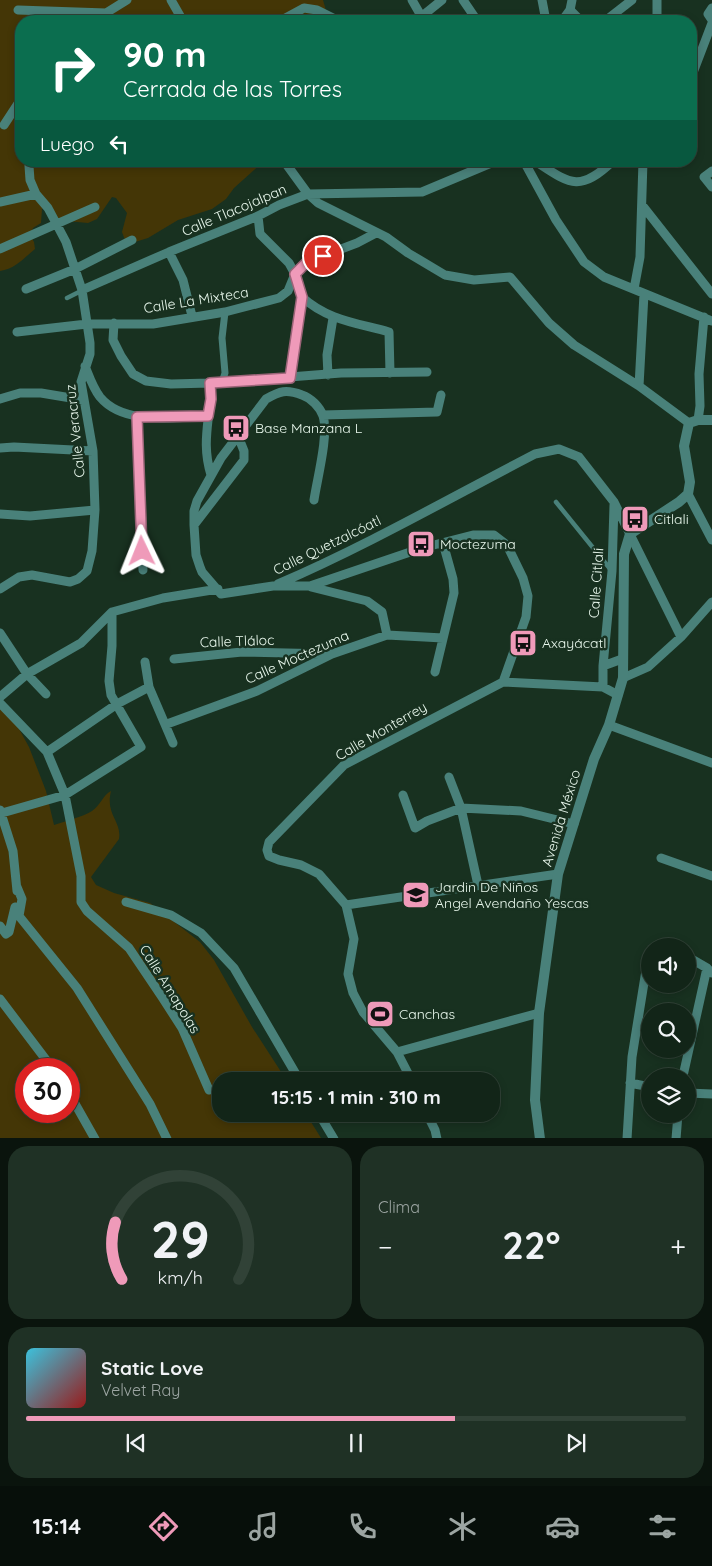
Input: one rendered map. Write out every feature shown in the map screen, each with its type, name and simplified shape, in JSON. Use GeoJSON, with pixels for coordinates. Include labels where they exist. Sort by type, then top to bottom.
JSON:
{"type":"FeatureCollection","features":[{"type":"Feature","properties":{"kind":"street"},"geometry":{"type":"LineString","coordinates":[[18,10],[106,13],[127,0]]}},
{"type":"Feature","properties":{"kind":"street"},"geometry":{"type":"LineString","coordinates":[[171,0],[180,15]]}},
{"type":"Feature","properties":{"kind":"street"},"geometry":{"type":"LineString","coordinates":[[412,0],[420,15]]}},
{"type":"Feature","properties":{"kind":"street"},"geometry":{"type":"LineString","coordinates":[[426,15],[442,0]]}},
{"type":"Feature","properties":{"kind":"street"},"geometry":{"type":"LineString","coordinates":[[463,0],[473,15]]}},
{"type":"Feature","properties":{"kind":"street"},"geometry":{"type":"LineString","coordinates":[[542,0],[545,15]]}},
{"type":"Feature","properties":{"kind":"street"},"geometry":{"type":"LineString","coordinates":[[566,15],[570,10],[572,0]]}},
{"type":"Feature","properties":{"kind":"street"},"geometry":{"type":"LineString","coordinates":[[613,15],[632,0]]}},
{"type":"Feature","properties":{"kind":"street"},"geometry":{"type":"LineString","coordinates":[[657,0],[657,15]]}},
{"type":"Feature","properties":{"kind":"street"},"geometry":{"type":"LineString","coordinates":[[697,62],[712,21],[708,14],[712,8],[706,0]]}},
{"type":"Feature","properties":{"kind":"street"},"geometry":{"type":"LineString","coordinates":[[292,15],[304,8],[317,10],[327,15]]}},
{"type":"Feature","properties":{"kind":"street"},"geometry":{"type":"LineString","coordinates":[[570,10],[575,15]]}},
{"type":"Feature","properties":{"kind":"street"},"geometry":{"type":"LineString","coordinates":[[1,126],[15,107]]}},
{"type":"Feature","properties":{"kind":"street","name":"Calle Veracruz"},"geometry":{"type":"LineString","coordinates":[[0,589],[19,577],[32,575],[70,582],[78,579],[86,571],[92,551],[95,510],[93,451],[81,382],[90,354],[82,290],[66,242],[48,208],[36,194],[30,180],[30,167]]}},
{"type":"Feature","properties":{"kind":"street"},"geometry":{"type":"LineString","coordinates":[[288,167],[308,194],[318,203],[386,237],[420,261],[446,276],[474,280],[510,276],[549,323],[574,345],[694,421],[712,420]]}},
{"type":"Feature","properties":{"kind":"street","name":"Calle Tlacojalpan"},"geometry":{"type":"LineString","coordinates":[[82,290],[308,194],[422,192],[482,167]]}},
{"type":"Feature","properties":{"kind":"street"},"geometry":{"type":"LineString","coordinates":[[527,167],[556,220],[584,262],[604,277],[708,319],[699,374],[700,406],[684,446],[690,482],[688,494],[712,540]]}},
{"type":"Feature","properties":{"kind":"street"},"geometry":{"type":"LineString","coordinates":[[544,167],[562,180],[579,182],[597,176],[607,167]]}},
{"type":"Feature","properties":{"kind":"street"},"geometry":{"type":"LineString","coordinates":[[634,289],[640,257],[643,167]]}},
{"type":"Feature","properties":{"kind":"street"},"geometry":{"type":"LineString","coordinates":[[712,171],[704,177],[712,187]]}},
{"type":"Feature","properties":{"kind":"street"},"geometry":{"type":"LineString","coordinates":[[0,202],[36,194]]}},
{"type":"Feature","properties":{"kind":"street"},"geometry":{"type":"LineString","coordinates":[[642,205],[712,294]]}},
{"type":"Feature","properties":{"kind":"street"},"geometry":{"type":"LineString","coordinates":[[0,250],[95,207]]}},
{"type":"Feature","properties":{"kind":"street"},"geometry":{"type":"LineString","coordinates":[[258,216],[260,234],[289,263],[295,274],[302,297],[290,378]]}},
{"type":"Feature","properties":{"kind":"street","name":"Calle La Mixteca"},"geometry":{"type":"LineString","coordinates":[[17,332],[87,324],[153,324],[225,312],[279,298],[288,291],[295,274],[307,262],[357,243],[376,233]]}},
{"type":"Feature","properties":{"kind":"street"},"geometry":{"type":"LineString","coordinates":[[26,289],[75,269],[132,240]]}},
{"type":"Feature","properties":{"kind":"street"},"geometry":{"type":"LineString","coordinates":[[169,252],[183,280],[192,316]]}},
{"type":"Feature","properties":{"kind":"street"},"geometry":{"type":"LineString","coordinates":[[639,386],[644,294]]}},
{"type":"Feature","properties":{"kind":"street"},"geometry":{"type":"LineString","coordinates":[[302,297],[333,318],[389,332],[390,373]]}},
{"type":"Feature","properties":{"kind":"street"},"geometry":{"type":"LineString","coordinates":[[222,382],[225,373],[222,338],[225,312]]}},
{"type":"Feature","properties":{"kind":"street"},"geometry":{"type":"LineString","coordinates":[[328,375],[327,355],[333,318]]}},
{"type":"Feature","properties":{"kind":"street"},"geometry":{"type":"LineString","coordinates":[[114,324],[114,340],[121,356],[133,374],[146,381],[171,384],[210,383],[341,373],[427,372]]}},
{"type":"Feature","properties":{"kind":"street"},"geometry":{"type":"LineString","coordinates":[[85,366],[100,398],[113,408],[137,417],[208,416]]}},
{"type":"Feature","properties":{"kind":"street"},"geometry":{"type":"LineString","coordinates":[[266,399],[270,379]]}},
{"type":"Feature","properties":{"kind":"street"},"geometry":{"type":"LineString","coordinates":[[210,383],[211,399],[205,435],[206,456],[211,475]]}},
{"type":"Feature","properties":{"kind":"street"},"geometry":{"type":"LineString","coordinates":[[273,586],[222,594],[202,572],[200,567],[196,555],[194,511],[211,475],[266,399],[275,393],[286,391],[304,396],[315,403],[323,415],[325,438],[314,500]]}},
{"type":"Feature","properties":{"kind":"street"},"geometry":{"type":"LineString","coordinates":[[0,399],[20,392],[83,400]]}},
{"type":"Feature","properties":{"kind":"street"},"geometry":{"type":"LineString","coordinates":[[323,415],[437,412],[441,394]]}},
{"type":"Feature","properties":{"kind":"street"},"geometry":{"type":"LineString","coordinates":[[137,417],[143,570]]}},
{"type":"Feature","properties":{"kind":"street"},"geometry":{"type":"LineString","coordinates":[[194,525],[244,460],[244,451],[238,436]]}},
{"type":"Feature","properties":{"kind":"street"},"geometry":{"type":"LineString","coordinates":[[0,448],[93,451]]}},
{"type":"Feature","properties":{"kind":"street","name":"Calle Quetzalcóatl"},"geometry":{"type":"LineString","coordinates":[[273,586],[311,570],[371,540],[535,454],[559,449],[579,457],[614,502]]}},
{"type":"Feature","properties":{"kind":"street"},"geometry":{"type":"LineString","coordinates":[[603,687],[604,666],[622,659],[624,554],[630,534],[688,494]]}},
{"type":"Feature","properties":{"kind":"street"},"geometry":{"type":"LineString","coordinates":[[614,502],[681,637]]}},
{"type":"Feature","properties":{"kind":"street","name":"Calle Citlali"},"geometry":{"type":"LineString","coordinates":[[604,666],[612,571],[614,502]]}},
{"type":"Feature","properties":{"kind":"street"},"geometry":{"type":"LineString","coordinates":[[0,514],[30,516],[95,510]]}},
{"type":"Feature","properties":{"kind":"street","name":"Calle Quetzalcóatl"},"geometry":{"type":"LineString","coordinates":[[273,586],[310,586],[443,543],[473,535],[494,534],[507,545],[523,578],[528,596],[526,617],[503,682]]}},
{"type":"Feature","properties":{"kind":"street"},"geometry":{"type":"LineString","coordinates":[[435,672],[454,593],[454,578],[443,543]]}},
{"type":"Feature","properties":{"kind":"street"},"geometry":{"type":"LineString","coordinates":[[310,586],[367,601],[382,612],[388,635]]}},
{"type":"Feature","properties":{"kind":"street"},"geometry":{"type":"LineString","coordinates":[[0,697],[27,674],[82,643],[112,612],[163,598],[218,589]]}},
{"type":"Feature","properties":{"kind":"street"},"geometry":{"type":"LineString","coordinates":[[623,678],[648,667],[681,637],[712,602]]}},
{"type":"Feature","properties":{"kind":"street"},"geometry":{"type":"LineString","coordinates":[[0,926],[6,934],[11,929],[17,887],[13,851],[1,812],[65,794],[141,747],[111,695],[109,681],[112,612]]}},
{"type":"Feature","properties":{"kind":"street"},"geometry":{"type":"LineString","coordinates":[[0,633],[27,674],[46,694]]}},
{"type":"Feature","properties":{"kind":"street","name":"Calle Moctezuma"},"geometry":{"type":"LineString","coordinates":[[167,724],[273,684],[332,654],[388,635],[443,638]]}},
{"type":"Feature","properties":{"kind":"street","name":"Calle Tláloc"},"geometry":{"type":"LineString","coordinates":[[174,659],[242,652],[332,654]]}},
{"type":"Feature","properties":{"kind":"street","name":"Avenida México"},"geometry":{"type":"LineString","coordinates":[[540,1138],[535,1100],[539,1013],[558,874],[594,759],[609,725],[618,695],[623,678],[622,659]]}},
{"type":"Feature","properties":{"kind":"street"},"geometry":{"type":"LineString","coordinates":[[145,662],[149,687],[167,724],[173,743]]}},
{"type":"Feature","properties":{"kind":"street"},"geometry":{"type":"LineString","coordinates":[[503,682],[603,687],[618,695]]}},
{"type":"Feature","properties":{"kind":"street","name":"Calle Monterrey"},"geometry":{"type":"LineString","coordinates":[[407,1072],[397,1052],[362,1012],[353,993],[348,974],[354,939],[346,905],[319,874],[302,865],[269,856],[267,850],[270,842],[344,765],[503,682]]}},
{"type":"Feature","properties":{"kind":"street"},"geometry":{"type":"LineString","coordinates":[[47,752],[117,704],[149,687]]}},
{"type":"Feature","properties":{"kind":"street","name":"Calle Amapolas"},"geometry":{"type":"LineString","coordinates":[[0,703],[47,752],[65,794],[81,876],[81,902],[87,911],[129,948],[182,1028],[209,1090]]}},
{"type":"Feature","properties":{"kind":"street"},"geometry":{"type":"LineString","coordinates":[[609,725],[712,762]]}},
{"type":"Feature","properties":{"kind":"street"},"geometry":{"type":"LineString","coordinates":[[449,777],[461,808],[478,885]]}},
{"type":"Feature","properties":{"kind":"street"},"geometry":{"type":"LineString","coordinates":[[403,795],[415,828],[427,821],[461,808],[521,811],[574,824]]}},
{"type":"Feature","properties":{"kind":"street"},"geometry":{"type":"LineString","coordinates":[[661,858],[712,876]]}},
{"type":"Feature","properties":{"kind":"street"},"geometry":{"type":"LineString","coordinates":[[346,905],[558,874]]}},
{"type":"Feature","properties":{"kind":"street"},"geometry":{"type":"LineString","coordinates":[[17,887],[22,899],[19,916],[77,988],[150,1104],[167,1138]]}},
{"type":"Feature","properties":{"kind":"street"},"geometry":{"type":"LineString","coordinates":[[126,902],[171,915],[201,933],[234,968],[295,1072]]}},
{"type":"Feature","properties":{"kind":"street"},"geometry":{"type":"LineString","coordinates":[[685,1068],[709,970],[696,962]]}},
{"type":"Feature","properties":{"kind":"street"},"geometry":{"type":"LineString","coordinates":[[627,1138],[632,1057],[642,993]]}},
{"type":"Feature","properties":{"kind":"street"},"geometry":{"type":"LineString","coordinates":[[0,999],[45,1058]]}},
{"type":"Feature","properties":{"kind":"street"},"geometry":{"type":"LineString","coordinates":[[397,1052],[539,1013]]}},
{"type":"Feature","properties":{"kind":"street"},"geometry":{"type":"LineString","coordinates":[[630,1083],[641,1085]]}},
{"type":"Feature","properties":{"kind":"street"},"geometry":{"type":"LineString","coordinates":[[696,1093],[712,1094]]}},
{"type":"Feature","properties":{"kind":"street"},"geometry":{"type":"LineString","coordinates":[[80,1111],[96,1138]]}},
{"type":"Feature","properties":{"kind":"street"},"geometry":{"type":"LineString","coordinates":[[324,1122],[334,1138]]}},
{"type":"Feature","properties":{"kind":"street"},"geometry":{"type":"LineString","coordinates":[[431,1122],[437,1138]]}},
{"type":"Feature","properties":{"kind":"street"},"geometry":{"type":"LineString","coordinates":[[676,1138],[677,1123]]}},
{"type":"Feature","properties":{"kind":"lane","name":"Calle Tlacojalpan"},"geometry":{"type":"LineString","coordinates":[[67,298],[82,290]]}},
{"type":"Feature","properties":{"kind":"lane"},"geometry":{"type":"LineString","coordinates":[[556,502],[612,571]]}},
{"type":"Feature","properties":{"kind":"shaded area"},"geometry":{"type":"Polygon","coordinates":[[[0,0],[323,0],[327,15],[15,15],[15,167],[257,167],[234,188],[226,199],[212,209],[178,220],[148,238],[135,242],[125,240],[122,232],[127,213],[116,198],[112,197],[97,219],[88,223],[56,220],[47,207],[42,209],[41,223],[33,228],[30,235],[35,249],[15,266],[0,271],[0,0]]]}},
{"type":"Feature","properties":{"kind":"shaded area"},"geometry":{"type":"Polygon","coordinates":[[[0,707],[18,727],[29,747],[46,791],[54,825],[92,811],[111,791],[110,806],[118,827],[119,839],[91,877],[96,885],[114,893],[150,903],[200,942],[214,960],[252,1027],[281,1072],[212,1072],[212,1122],[311,1122],[321,1138],[0,1138],[0,707]]]}},
{"type":"Feature","properties":{"kind":"place","name":"Base Manzana L"},"geometry":{"type":"Point","coordinates":[236,428]}},
{"type":"Feature","properties":{"kind":"place","name":"Citlali"},"geometry":{"type":"Point","coordinates":[635,519]}},
{"type":"Feature","properties":{"kind":"place","name":"Moctezuma"},"geometry":{"type":"Point","coordinates":[421,544]}},
{"type":"Feature","properties":{"kind":"place","name":"Axayácatl"},"geometry":{"type":"Point","coordinates":[523,643]}},
{"type":"Feature","properties":{"kind":"place","name":"Jardin De Niños Angel Avendaño Yescas"},"geometry":{"type":"Point","coordinates":[416,895]}},
{"type":"Feature","properties":{"kind":"place","name":"Canchas"},"geometry":{"type":"Point","coordinates":[380,1014]}},
{"type":"Feature","properties":{"kind":"route"},"geometry":{"type":"LineString","coordinates":[[142,551],[137,417],[208,416],[211,399],[210,383],[290,378],[302,297],[295,274],[307,262],[323,256]]}}]}
